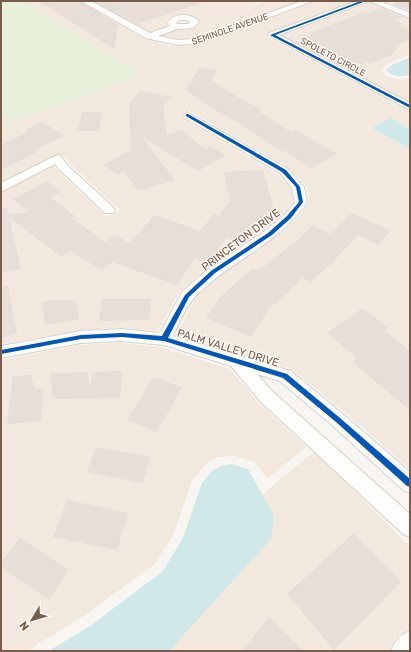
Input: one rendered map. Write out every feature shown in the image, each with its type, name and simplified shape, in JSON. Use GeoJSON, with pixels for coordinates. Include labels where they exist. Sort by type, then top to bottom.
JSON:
{"type":"FeatureCollection","features":[{"type":"Feature","properties":{"kind":"street","name":"SEMINOLE AVENUE"},"geometry":{"type":"LineString","coordinates":[[86,1],[149,36],[174,44],[190,42],[309,1]]}},
{"type":"Feature","properties":{"kind":"street","name":"SPOLETO CIRCLE"},"geometry":{"type":"LineString","coordinates":[[364,1],[272,35],[410,107]]}},
{"type":"Feature","properties":{"kind":"street"},"geometry":{"type":"LineString","coordinates":[[373,1],[410,16]]}},
{"type":"Feature","properties":{"kind":"street"},"geometry":{"type":"LineString","coordinates":[[149,36],[176,27]]}},
{"type":"Feature","properties":{"kind":"street","name":"PRINCETON DRIVE"},"geometry":{"type":"LineString","coordinates":[[164,339],[187,296],[213,272],[270,234],[289,217],[301,202],[298,187],[284,171],[187,115]]}},
{"type":"Feature","properties":{"kind":"street"},"geometry":{"type":"LineString","coordinates":[[1,188],[57,158],[63,167],[109,210]]}},
{"type":"Feature","properties":{"kind":"street","name":"PALM VALLEY DRIVE"},"geometry":{"type":"LineString","coordinates":[[1,352],[81,338],[122,335],[164,339],[285,376],[338,420],[410,484]]}},
{"type":"Feature","properties":{"kind":"street","name":"PALM VALLEY DRIVE"},"geometry":{"type":"LineString","coordinates":[[237,362],[266,396],[410,527]]}},
{"type":"Feature","properties":{"kind":"street"},"geometry":{"type":"LineString","coordinates":[[402,651],[410,642]]}},
{"type":"Feature","properties":{"kind":"shaded area"},"geometry":{"type":"Polygon","coordinates":[[[21,1],[78,1],[142,37],[170,46],[183,46],[204,42],[317,1],[356,1],[268,33],[267,37],[410,112],[410,129],[390,118],[372,128],[410,149],[410,469],[346,413],[293,370],[244,355],[240,350],[236,352],[177,334],[195,299],[220,275],[276,237],[296,220],[309,202],[306,185],[289,168],[188,110],[177,115],[277,174],[291,188],[293,201],[282,214],[264,230],[207,268],[179,292],[158,331],[123,328],[83,330],[1,344],[1,193],[53,166],[106,217],[120,210],[70,164],[64,156],[52,156],[1,183],[1,112],[2,113],[142,74],[21,1]]]}},
{"type":"Feature","properties":{"kind":"shaded area"},"geometry":{"type":"Polygon","coordinates":[[[93,1],[252,1],[257,4],[265,1],[301,1],[194,39],[183,41],[158,36],[176,30],[188,30],[197,27],[200,22],[196,17],[183,15],[173,17],[165,21],[168,27],[151,32],[93,1]]]}},
{"type":"Feature","properties":{"kind":"shaded area"},"geometry":{"type":"Polygon","coordinates":[[[369,2],[410,19],[410,55],[387,64],[381,70],[385,75],[396,79],[410,78],[410,103],[280,35],[369,2]]]}},
{"type":"Feature","properties":{"kind":"shaded area"},"geometry":{"type":"Polygon","coordinates":[[[119,343],[160,347],[230,369],[258,402],[306,447],[267,479],[255,462],[234,456],[218,457],[207,463],[192,481],[173,535],[155,564],[85,615],[27,651],[1,651],[1,360],[80,345],[119,343]]]}},
{"type":"Feature","properties":{"kind":"shaded area"},"geometry":{"type":"Polygon","coordinates":[[[315,451],[410,547],[410,651],[71,651],[315,451]]]}},
{"type":"Feature","properties":{"kind":"green space"},"geometry":{"type":"Polygon","coordinates":[[[1,1],[21,1],[107,54],[143,74],[14,121],[1,112],[1,1]]]}},
{"type":"Feature","properties":{"kind":"water"},"geometry":{"type":"Polygon","coordinates":[[[410,57],[410,75],[397,76],[386,70],[392,65],[410,57]]]}},
{"type":"Feature","properties":{"kind":"water"},"geometry":{"type":"Polygon","coordinates":[[[390,118],[410,129],[410,149],[372,128],[390,118]]]}},
{"type":"Feature","properties":{"kind":"water"},"geometry":{"type":"Polygon","coordinates":[[[231,464],[248,469],[274,516],[271,539],[169,651],[49,651],[90,626],[163,571],[183,538],[202,483],[212,471],[221,466],[231,464]]]}},
{"type":"Feature","properties":{"kind":"building"},"geometry":{"type":"Polygon","coordinates":[[[39,1],[80,1],[118,24],[117,30],[115,31],[117,32],[114,49],[39,1]]]}},
{"type":"Feature","properties":{"kind":"building"},"geometry":{"type":"Polygon","coordinates":[[[94,1],[199,1],[199,4],[137,24],[94,1]]]}},
{"type":"Feature","properties":{"kind":"building"},"geometry":{"type":"Polygon","coordinates":[[[401,1],[410,1],[410,11],[392,4],[401,1]]]}},
{"type":"Feature","properties":{"kind":"building"},"geometry":{"type":"Polygon","coordinates":[[[381,8],[403,17],[395,20],[403,24],[399,26],[410,30],[410,40],[393,47],[398,49],[392,52],[395,53],[370,64],[367,62],[361,65],[357,63],[354,64],[305,40],[309,39],[306,37],[311,35],[309,33],[365,12],[367,13],[381,8]]]}},
{"type":"Feature","properties":{"kind":"building"},"geometry":{"type":"Polygon","coordinates":[[[200,68],[217,70],[211,80],[244,101],[262,109],[259,111],[291,132],[295,130],[338,154],[311,168],[285,151],[283,152],[246,127],[220,113],[185,90],[200,68]]]}},
{"type":"Feature","properties":{"kind":"building"},"geometry":{"type":"Polygon","coordinates":[[[140,91],[171,97],[163,107],[167,135],[182,130],[205,149],[210,146],[226,155],[198,171],[142,137],[175,180],[138,191],[124,171],[118,175],[103,165],[131,150],[129,104],[140,91]]]}},
{"type":"Feature","properties":{"kind":"building"},"geometry":{"type":"Polygon","coordinates":[[[82,112],[102,112],[99,131],[78,131],[82,112]]]}},
{"type":"Feature","properties":{"kind":"building"},"geometry":{"type":"Polygon","coordinates":[[[42,122],[64,136],[35,150],[38,152],[1,170],[1,145],[28,132],[25,130],[42,122]]]}},
{"type":"Feature","properties":{"kind":"building"},"geometry":{"type":"Polygon","coordinates":[[[263,170],[273,206],[264,219],[260,218],[241,242],[227,237],[207,263],[195,258],[177,285],[112,262],[101,270],[70,251],[61,257],[9,217],[21,269],[1,273],[1,208],[7,208],[8,214],[29,212],[13,199],[47,181],[61,192],[50,197],[75,216],[72,218],[105,242],[115,235],[129,243],[155,215],[200,231],[214,214],[218,216],[230,201],[224,172],[263,170]]]}},
{"type":"Feature","properties":{"kind":"building"},"geometry":{"type":"Polygon","coordinates":[[[352,213],[391,231],[378,245],[358,235],[331,264],[310,282],[303,278],[275,305],[272,304],[251,337],[206,318],[218,299],[253,268],[258,271],[294,243],[312,225],[331,234],[352,213]]]}},
{"type":"Feature","properties":{"kind":"building"},"geometry":{"type":"Polygon","coordinates":[[[1,286],[8,286],[17,333],[1,338],[1,286]]]}},
{"type":"Feature","properties":{"kind":"building"},"geometry":{"type":"Polygon","coordinates":[[[102,299],[151,299],[149,320],[99,321],[102,299]]]}},
{"type":"Feature","properties":{"kind":"building"},"geometry":{"type":"Polygon","coordinates":[[[53,300],[76,300],[79,319],[45,325],[42,302],[53,300]]]}},
{"type":"Feature","properties":{"kind":"building"},"geometry":{"type":"Polygon","coordinates":[[[363,308],[388,328],[385,331],[410,351],[410,410],[352,362],[357,358],[327,333],[363,308]]]}},
{"type":"Feature","properties":{"kind":"building"},"geometry":{"type":"Polygon","coordinates":[[[122,371],[120,398],[53,399],[50,373],[88,372],[90,389],[93,372],[122,371]]]}},
{"type":"Feature","properties":{"kind":"building"},"geometry":{"type":"Polygon","coordinates":[[[31,375],[35,390],[44,388],[41,421],[7,424],[13,376],[31,375]]]}},
{"type":"Feature","properties":{"kind":"building"},"geometry":{"type":"Polygon","coordinates":[[[153,377],[182,387],[157,432],[127,420],[153,377]]]}},
{"type":"Feature","properties":{"kind":"building"},"geometry":{"type":"Polygon","coordinates":[[[96,447],[150,457],[143,483],[87,472],[96,447]]]}},
{"type":"Feature","properties":{"kind":"building"},"geometry":{"type":"Polygon","coordinates":[[[67,500],[128,513],[117,550],[53,537],[67,500]]]}},
{"type":"Feature","properties":{"kind":"building"},"geometry":{"type":"Polygon","coordinates":[[[354,533],[401,582],[334,650],[287,594],[354,533]]]}},
{"type":"Feature","properties":{"kind":"building"},"geometry":{"type":"Polygon","coordinates":[[[20,538],[69,570],[49,600],[1,567],[1,562],[20,538]]]}},
{"type":"Feature","properties":{"kind":"building"},"geometry":{"type":"Polygon","coordinates":[[[269,617],[304,651],[242,651],[269,617]]]}},
{"type":"Feature","properties":{"kind":"cycle path"},"geometry":{"type":"LineString","coordinates":[[364,1],[272,35],[410,107]]}},
{"type":"Feature","properties":{"kind":"cycle path"},"geometry":{"type":"LineString","coordinates":[[164,339],[187,296],[213,272],[270,234],[289,217],[301,202],[298,187],[284,171],[187,115]]}},
{"type":"Feature","properties":{"kind":"cycle path"},"geometry":{"type":"LineString","coordinates":[[1,352],[81,337],[122,335],[164,339],[285,376],[338,420],[410,484]]}}]}
